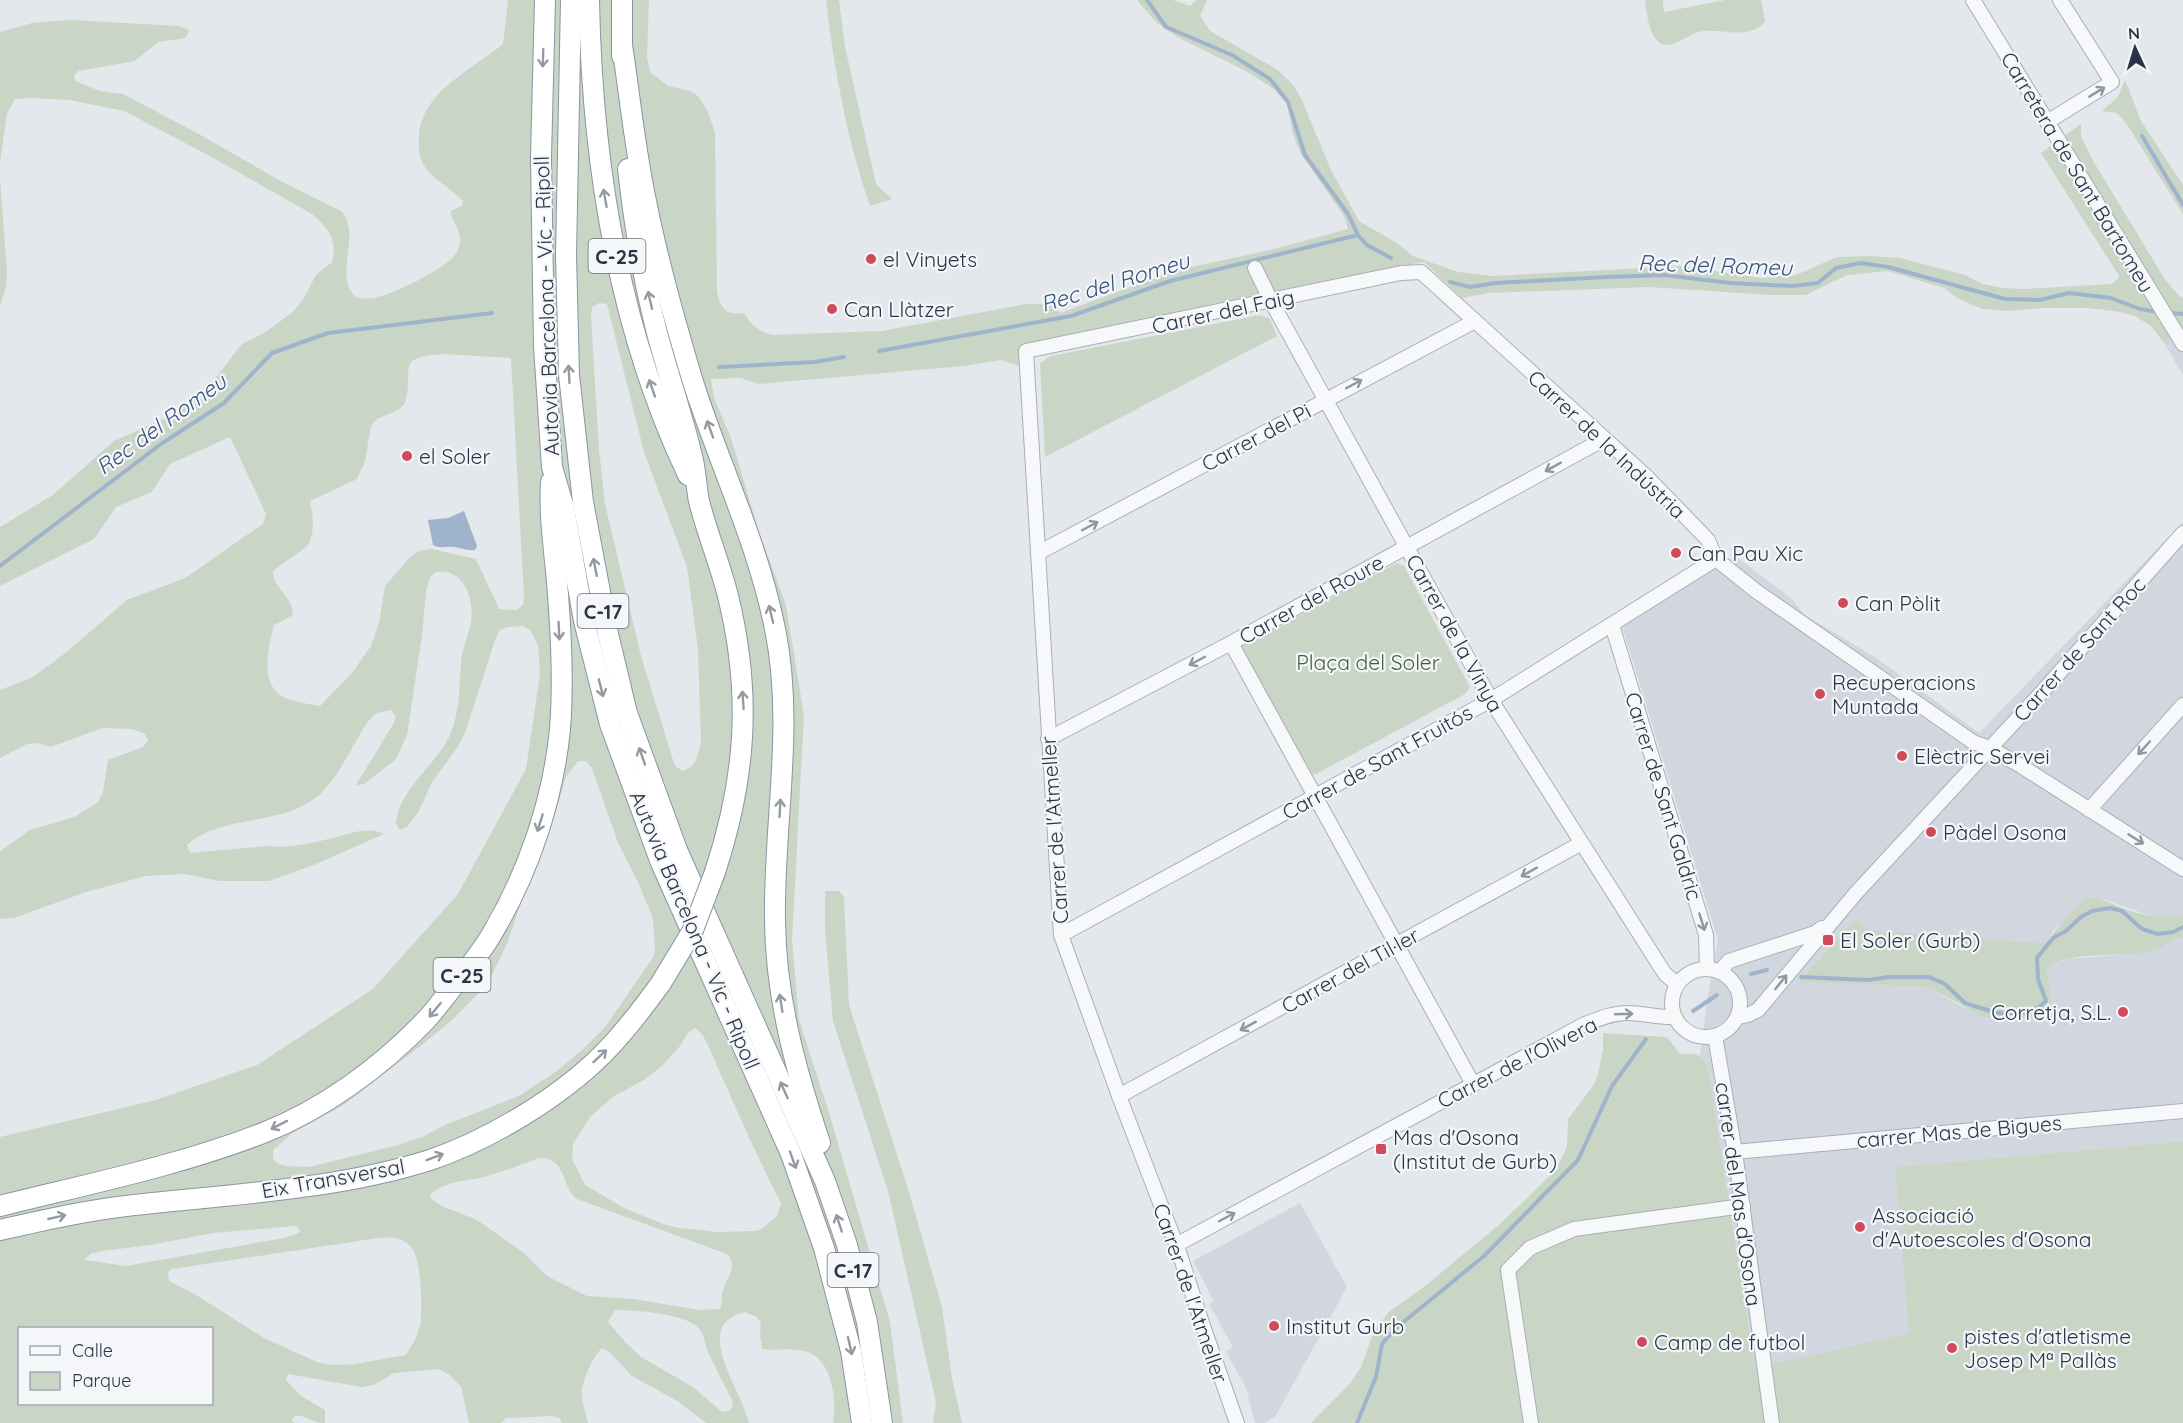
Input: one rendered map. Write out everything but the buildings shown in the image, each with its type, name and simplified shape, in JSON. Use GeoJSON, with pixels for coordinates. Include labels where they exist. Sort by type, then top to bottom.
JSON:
{"type":"FeatureCollection","features":[{"type":"Feature","properties":{"kind":"highway","name":"Autovia Barcelona - Vic - Ripoll"},"geometry":{"type":"LineString","coordinates":[[545,0],[541,177],[543,346],[552,468],[564,508],[584,621],[610,724],[661,863],[795,1165],[834,1282],[851,1352],[862,1423]]}},
{"type":"Feature","properties":{"kind":"highway","name":"Autovia Barcelona - Vic - Ripoll"},"geometry":{"type":"LineString","coordinates":[[571,0],[566,255],[569,375],[582,502],[608,634],[627,713],[677,849],[825,1181],[847,1245],[867,1323],[882,1423]]}},
{"type":"Feature","properties":{"kind":"highway","name":"C-25"},"geometry":{"type":"LineString","coordinates":[[588,0],[597,148],[605,201],[630,317],[669,435],[699,499]]}},
{"type":"Feature","properties":{"kind":"highway"},"geometry":{"type":"LineString","coordinates":[[622,0],[623,116],[631,200],[652,310],[692,457],[699,499]]}},
{"type":"Feature","properties":{"kind":"highway"},"geometry":{"type":"LineString","coordinates":[[622,45],[645,199],[663,279],[694,384],[747,532],[775,629],[780,662],[783,723],[775,892],[778,983],[800,1081],[821,1145],[825,1181]]}},
{"type":"Feature","properties":{"kind":"highway","name":"C-25"},"geometry":{"type":"LineString","coordinates":[[0,1206],[207,1152],[265,1132],[315,1107],[391,1053],[427,1019],[470,965],[493,933],[520,880],[535,841],[553,774],[560,729],[562,679],[550,508],[552,468]]}},
{"type":"Feature","properties":{"kind":"highway","name":"Eix Transversal"},"geometry":{"type":"LineString","coordinates":[[0,1230],[89,1211],[315,1185],[375,1175],[431,1159],[486,1136],[543,1102],[603,1054],[661,983],[693,930],[727,837],[734,801],[741,758],[744,705],[736,636],[727,594],[699,499]]}},
{"type":"Feature","properties":{"kind":"street","name":"Carretera de Sant Bartomeu"},"geometry":{"type":"LineString","coordinates":[[1973,0],[2183,344]]}},
{"type":"Feature","properties":{"kind":"street"},"geometry":{"type":"LineString","coordinates":[[2047,122],[2112,82],[2061,0]]}},
{"type":"Feature","properties":{"kind":"street","name":"Carrer de la Vinya"},"geometry":{"type":"LineString","coordinates":[[1255,268],[1491,700],[1580,844],[1665,974],[1677,984]]}},
{"type":"Feature","properties":{"kind":"street","name":"Carrer del Faig"},"geometry":{"type":"LineString","coordinates":[[1026,351],[1401,273],[1421,272]]}},
{"type":"Feature","properties":{"kind":"street","name":"Carrer de la Indústria"},"geometry":{"type":"LineString","coordinates":[[1421,272],[1648,478],[1708,540],[1716,559],[1756,591],[1973,742],[1990,748],[2183,869]]}},
{"type":"Feature","properties":{"kind":"street","name":"Carrer del Pi"},"geometry":{"type":"LineString","coordinates":[[1038,554],[1475,321]]}},
{"type":"Feature","properties":{"kind":"street","name":"Carrer de l'Atmeller"},"geometry":{"type":"LineString","coordinates":[[1026,351],[1061,934],[1176,1245],[1238,1423]]}},
{"type":"Feature","properties":{"kind":"street","name":"Carrer del Roure"},"geometry":{"type":"LineString","coordinates":[[1048,739],[1232,643],[1604,439]]}},
{"type":"Feature","properties":{"kind":"street","name":"Carrer de Sant Roc"},"geometry":{"type":"LineString","coordinates":[[1738,1017],[1748,1016],[1758,1010],[1829,924],[2183,533]]}},
{"type":"Feature","properties":{"kind":"street","name":"Carrer de Sant Fruitós"},"geometry":{"type":"LineString","coordinates":[[1061,934],[1491,700],[1716,559]]}},
{"type":"Feature","properties":{"kind":"street","name":"Carrer de Sant Galdric"},"geometry":{"type":"LineString","coordinates":[[1612,625],[1706,935],[1714,970]]}},
{"type":"Feature","properties":{"kind":"street"},"geometry":{"type":"LineString","coordinates":[[1232,643],[1473,1084]]}},
{"type":"Feature","properties":{"kind":"street"},"geometry":{"type":"LineString","coordinates":[[2089,810],[2183,705]]}},
{"type":"Feature","properties":{"kind":"street","name":"Carrer del Til·ler"},"geometry":{"type":"LineString","coordinates":[[1119,1096],[1580,844]]}},
{"type":"Feature","properties":{"kind":"street","name":"Carrer de Sant Roc"},"geometry":{"type":"LineString","coordinates":[[1714,970],[1729,961],[1815,933],[1829,924]]}},
{"type":"Feature","properties":{"kind":"street"},"geometry":{"type":"LineString","coordinates":[[1714,970],[1730,978],[1737,987],[1741,1005],[1738,1017],[1731,1027],[1715,1036],[1692,1034],[1684,1029],[1676,1017],[1672,1000],[1677,984],[1687,974],[1714,970]]}},
{"type":"Feature","properties":{"kind":"street","name":"Carrer de l'Olivera"},"geometry":{"type":"LineString","coordinates":[[1176,1245],[1585,1024],[1610,1015],[1627,1013],[1661,1018],[1676,1017]]}},
{"type":"Feature","properties":{"kind":"street","name":"carrer del Mas d'Osona"},"geometry":{"type":"LineString","coordinates":[[1715,1036],[1743,1206],[1772,1423]]}},
{"type":"Feature","properties":{"kind":"street","name":"carrer Mas de Bigues"},"geometry":{"type":"LineString","coordinates":[[1735,1152],[2183,1111]]}},
{"type":"Feature","properties":{"kind":"street"},"geometry":{"type":"LineString","coordinates":[[1531,1423],[1508,1270],[1530,1248],[1574,1229],[1743,1206]]}},
{"type":"Feature","properties":{"kind":"shaded area"},"geometry":{"type":"Polygon","coordinates":[[[2183,332],[2183,375],[2164,343],[2183,332]]]}},
{"type":"Feature","properties":{"kind":"shaded area"},"geometry":{"type":"Polygon","coordinates":[[[2183,522],[2183,914],[2173,917],[2154,917],[2097,897],[2088,898],[2053,931],[2047,944],[1944,980],[1800,982],[1926,987],[1986,1019],[2024,1020],[2046,1010],[2051,994],[2047,972],[2052,965],[2068,959],[2150,952],[2183,937],[2183,1141],[1895,1167],[1909,1333],[1755,1368],[1708,1068],[1700,1056],[1718,940],[1622,626],[1735,556],[1791,598],[1805,615],[1875,657],[1979,733],[2183,522]]]}},
{"type":"Feature","properties":{"kind":"shaded area","name":"Institut Gurb"},"geometry":{"type":"Polygon","coordinates":[[[1300,1203],[1347,1287],[1275,1417],[1265,1423],[1255,1423],[1246,1388],[1226,1351],[1233,1347],[1209,1304],[1214,1301],[1193,1261],[1300,1203]]]}},
{"type":"Feature","properties":{"kind":"green space"},"geometry":{"type":"Polygon","coordinates":[[[508,0],[649,0],[647,57],[650,72],[668,86],[690,91],[698,96],[707,110],[715,132],[717,292],[719,298],[725,310],[738,314],[744,313],[756,327],[772,335],[882,331],[1026,304],[1054,304],[1060,313],[1177,270],[1266,251],[1348,229],[1344,216],[1301,154],[1293,134],[1287,104],[1274,89],[1244,70],[1177,37],[1155,21],[1137,0],[1173,0],[1190,6],[1197,0],[1207,0],[1200,16],[1210,31],[1278,70],[1294,86],[1331,170],[1359,221],[1397,243],[1413,256],[1458,272],[1492,276],[1682,266],[1762,278],[1796,275],[1837,257],[1869,256],[1900,258],[1965,275],[1983,284],[2003,288],[2111,284],[2119,276],[2041,153],[2081,124],[2081,136],[2092,159],[2164,278],[2183,298],[2183,332],[2164,343],[2151,326],[2135,316],[2120,312],[2088,308],[2007,311],[1982,309],[1957,298],[1944,288],[1888,271],[1847,275],[1806,295],[1770,295],[1649,287],[1488,293],[1462,298],[1424,262],[1023,345],[1023,367],[1001,360],[964,366],[758,384],[740,378],[711,379],[714,398],[731,438],[759,532],[786,605],[804,716],[792,940],[799,1020],[830,1116],[890,1322],[903,1423],[833,1423],[834,1402],[831,1380],[821,1361],[804,1351],[762,1349],[761,1323],[757,1317],[745,1312],[729,1319],[721,1330],[720,1344],[730,1377],[749,1423],[706,1423],[679,1402],[632,1376],[608,1351],[602,1348],[592,1363],[582,1388],[588,1423],[562,1423],[559,1418],[552,1416],[506,1418],[501,1423],[469,1423],[461,1387],[450,1375],[438,1369],[394,1373],[373,1385],[361,1387],[288,1374],[286,1380],[301,1396],[325,1410],[325,1423],[294,1416],[292,1421],[295,1423],[0,1423],[0,1137],[156,1100],[257,1065],[373,989],[458,894],[526,769],[540,674],[538,645],[530,630],[523,626],[500,630],[465,733],[432,782],[419,811],[407,827],[400,830],[396,824],[404,799],[450,735],[456,717],[462,658],[471,623],[471,604],[465,587],[453,574],[436,572],[430,577],[426,592],[407,735],[396,759],[364,784],[356,785],[394,723],[396,716],[391,710],[380,712],[366,724],[331,782],[308,803],[278,815],[215,829],[187,845],[190,853],[291,846],[365,831],[384,834],[316,864],[269,881],[220,881],[185,874],[146,876],[86,892],[14,918],[0,919],[0,853],[2,850],[30,830],[74,817],[97,803],[103,792],[108,760],[143,747],[148,741],[145,734],[132,729],[102,728],[51,747],[37,743],[27,744],[0,758],[0,690],[31,678],[63,655],[127,600],[185,578],[263,524],[266,514],[230,437],[170,464],[152,492],[116,507],[94,539],[0,586],[0,527],[53,495],[114,441],[177,413],[202,398],[241,345],[267,331],[293,312],[304,298],[316,275],[332,262],[334,247],[327,229],[312,214],[124,111],[69,100],[15,99],[7,113],[0,163],[0,32],[32,23],[71,20],[179,26],[189,30],[186,38],[158,42],[135,61],[78,71],[74,77],[75,81],[100,91],[123,94],[279,180],[341,211],[347,221],[349,232],[347,277],[349,288],[356,297],[366,299],[408,286],[434,272],[458,250],[460,237],[451,211],[462,206],[463,201],[427,170],[420,154],[419,136],[422,120],[429,106],[439,94],[450,83],[503,44],[508,0]],[[599,303],[592,307],[599,449],[605,504],[641,656],[673,760],[676,767],[683,771],[691,767],[696,760],[701,743],[698,649],[687,567],[644,452],[607,304],[599,303]],[[445,354],[428,356],[411,362],[404,405],[377,419],[371,426],[365,461],[357,479],[310,501],[313,526],[311,539],[305,548],[273,571],[276,582],[290,602],[293,615],[274,625],[269,646],[269,678],[273,688],[280,695],[291,700],[320,706],[352,673],[371,646],[379,623],[385,586],[411,556],[419,551],[431,549],[476,559],[499,609],[516,610],[523,605],[511,358],[445,354]],[[578,761],[566,777],[549,834],[525,891],[508,941],[483,989],[452,1020],[345,1104],[293,1133],[273,1150],[273,1158],[278,1164],[309,1167],[422,1137],[445,1125],[519,1096],[557,1071],[605,1027],[654,956],[653,919],[639,884],[618,843],[592,768],[586,761],[578,761]],[[695,1028],[688,1033],[663,1065],[644,1080],[614,1096],[590,1117],[573,1144],[572,1159],[585,1185],[624,1208],[666,1225],[716,1232],[756,1231],[777,1216],[781,1203],[707,1043],[695,1028]],[[539,1158],[505,1171],[449,1184],[430,1195],[431,1199],[477,1220],[524,1253],[547,1276],[587,1296],[633,1299],[699,1310],[721,1307],[722,1293],[732,1268],[727,1254],[577,1199],[555,1163],[539,1158]],[[296,1226],[213,1233],[102,1251],[90,1254],[85,1260],[126,1266],[284,1238],[299,1233],[300,1230],[296,1226]],[[378,1238],[172,1269],[168,1272],[169,1281],[193,1293],[264,1338],[319,1363],[355,1364],[406,1355],[420,1326],[421,1298],[415,1254],[405,1242],[396,1238],[378,1238]],[[615,1310],[608,1322],[641,1357],[693,1387],[722,1412],[730,1410],[733,1406],[701,1332],[694,1324],[673,1316],[615,1310]]]}},
{"type":"Feature","properties":{"kind":"green space"},"geometry":{"type":"Polygon","coordinates":[[[826,0],[839,0],[845,47],[876,184],[892,199],[870,206],[842,104],[826,0]]]}},
{"type":"Feature","properties":{"kind":"green space"},"geometry":{"type":"Polygon","coordinates":[[[1645,0],[1663,0],[1664,12],[1725,0],[1761,0],[1765,21],[1759,27],[1745,32],[1703,31],[1675,43],[1664,45],[1653,34],[1647,17],[1645,0]]]}},
{"type":"Feature","properties":{"kind":"green space"},"geometry":{"type":"Polygon","coordinates":[[[2125,80],[2141,121],[2183,185],[2183,214],[2126,123],[2117,113],[2102,111],[2118,97],[2125,80]]]}},
{"type":"Feature","properties":{"kind":"green space"},"geometry":{"type":"Polygon","coordinates":[[[0,179],[7,272],[6,287],[0,306],[0,179]]]}},
{"type":"Feature","properties":{"kind":"green space"},"geometry":{"type":"Polygon","coordinates":[[[1260,315],[1270,319],[1277,336],[1045,457],[1040,363],[1051,356],[1260,315]]]}},
{"type":"Feature","properties":{"kind":"green space","name":"Plaça del Soler"},"geometry":{"type":"Polygon","coordinates":[[[1397,563],[1404,566],[1470,687],[1465,694],[1316,774],[1309,774],[1239,651],[1242,646],[1397,563]]]}},
{"type":"Feature","properties":{"kind":"green space"},"geometry":{"type":"Polygon","coordinates":[[[825,891],[839,891],[844,897],[849,1005],[909,1192],[942,1307],[952,1378],[962,1423],[933,1423],[936,1402],[888,1191],[833,1021],[825,931],[825,891]]]}},
{"type":"Feature","properties":{"kind":"green space"},"geometry":{"type":"Polygon","coordinates":[[[2097,897],[2150,916],[2183,914],[2183,937],[2149,952],[2077,957],[2053,965],[2047,972],[2051,994],[2046,1010],[2037,1016],[2021,1020],[1983,1018],[1926,987],[1799,982],[1856,919],[1868,930],[2047,944],[2059,926],[2077,907],[2087,899],[2097,897]]]}},
{"type":"Feature","properties":{"kind":"green space"},"geometry":{"type":"Polygon","coordinates":[[[1603,1033],[1667,1037],[1680,1054],[1697,1055],[1708,1068],[1755,1368],[1909,1333],[1895,1167],[2183,1141],[2183,1423],[1311,1423],[1349,1385],[1361,1367],[1375,1329],[1389,1312],[1425,1286],[1500,1224],[1555,1171],[1567,1147],[1568,1119],[1593,1086],[1598,1075],[1603,1049],[1603,1033]]]}},
{"type":"Feature","properties":{"kind":"water"},"geometry":{"type":"Polygon","coordinates":[[[464,511],[477,546],[475,550],[433,545],[428,520],[448,518],[464,511]]]}},
{"type":"Feature","properties":{"kind":"waterway"},"geometry":{"type":"LineString","coordinates":[[1147,0],[1166,27],[1232,55],[1270,79],[1288,102],[1305,155],[1348,214],[1358,235],[1367,245],[1391,258]]}},
{"type":"Feature","properties":{"kind":"waterway"},"geometry":{"type":"LineString","coordinates":[[2142,136],[2183,205]]}},
{"type":"Feature","properties":{"kind":"waterway","name":"Rec del Romeu"},"geometry":{"type":"LineString","coordinates":[[879,351],[1071,316],[1170,281],[1358,235]]}},
{"type":"Feature","properties":{"kind":"waterway","name":"Rec del Romeu"},"geometry":{"type":"LineString","coordinates":[[1450,282],[1470,287],[1496,283],[1664,275],[1730,283],[1793,286],[1818,283],[1836,268],[1861,263],[1888,267],[2005,299],[2040,300],[2069,293],[2111,298],[2140,309],[2159,312]]}},
{"type":"Feature","properties":{"kind":"waterway","name":"Rec del Romeu"},"geometry":{"type":"LineString","coordinates":[[0,566],[161,444],[224,403],[272,353],[328,333],[492,313]]}},
{"type":"Feature","properties":{"kind":"waterway","name":"Rec del Romeu"},"geometry":{"type":"LineString","coordinates":[[2170,313],[2183,314]]}},
{"type":"Feature","properties":{"kind":"waterway","name":"Rec del Romeu"},"geometry":{"type":"LineString","coordinates":[[719,367],[815,362],[844,357]]}},
{"type":"Feature","properties":{"kind":"waterway"},"geometry":{"type":"LineString","coordinates":[[1801,977],[1868,980],[1889,977],[1929,977],[1945,984],[1965,1003],[1997,1013],[2025,1013],[2046,1001],[2038,979],[2037,958],[2053,938],[2092,911],[2110,908],[2122,911],[2142,929],[2158,934],[2173,932],[2183,927]]}},
{"type":"Feature","properties":{"kind":"waterway"},"geometry":{"type":"LineString","coordinates":[[1751,974],[1767,970]]}},
{"type":"Feature","properties":{"kind":"waterway"},"geometry":{"type":"LineString","coordinates":[[1693,1011],[1717,995]]}},
{"type":"Feature","properties":{"kind":"waterway"},"geometry":{"type":"LineString","coordinates":[[1357,1423],[1376,1377],[1382,1344],[1395,1329],[1484,1256],[1578,1160],[1612,1086],[1646,1039]]}},
{"type":"Feature","properties":{"kind":"place","name":"el Vinyets"},"geometry":{"type":"Point","coordinates":[871,259]}},
{"type":"Feature","properties":{"kind":"place","name":"Can Llàtzer"},"geometry":{"type":"Point","coordinates":[832,309]}},
{"type":"Feature","properties":{"kind":"place","name":"el Soler"},"geometry":{"type":"Point","coordinates":[407,456]}},
{"type":"Feature","properties":{"kind":"place","name":"Can Pau Xic"},"geometry":{"type":"Point","coordinates":[1676,553]}},
{"type":"Feature","properties":{"kind":"place","name":"Can Pòlit"},"geometry":{"type":"Point","coordinates":[1843,603]}},
{"type":"Feature","properties":{"kind":"place","name":"Recuperacions Muntada"},"geometry":{"type":"Point","coordinates":[1820,694]}},
{"type":"Feature","properties":{"kind":"place","name":"Elèctric Servei"},"geometry":{"type":"Point","coordinates":[1902,756]}},
{"type":"Feature","properties":{"kind":"place","name":"Pàdel Osona"},"geometry":{"type":"Point","coordinates":[1931,832]}},
{"type":"Feature","properties":{"kind":"place","name":"El Soler (Gurb)"},"geometry":{"type":"Point","coordinates":[1828,940]}},
{"type":"Feature","properties":{"kind":"place","name":"Corretja, S.L."},"geometry":{"type":"Point","coordinates":[2123,1012]}},
{"type":"Feature","properties":{"kind":"place","name":"Mas d'Osona (Institut de Gurb)"},"geometry":{"type":"Point","coordinates":[1381,1149]}},
{"type":"Feature","properties":{"kind":"place","name":"Associació d'Autoescoles d'Osona"},"geometry":{"type":"Point","coordinates":[1860,1227]}},
{"type":"Feature","properties":{"kind":"place","name":"Institut Gurb"},"geometry":{"type":"Point","coordinates":[1274,1326]}},
{"type":"Feature","properties":{"kind":"place","name":"Camp de futbol"},"geometry":{"type":"Point","coordinates":[1642,1342]}},
{"type":"Feature","properties":{"kind":"place","name":"pistes d'atletisme Josep Mª Pallàs"},"geometry":{"type":"Point","coordinates":[1952,1348]}}]}
